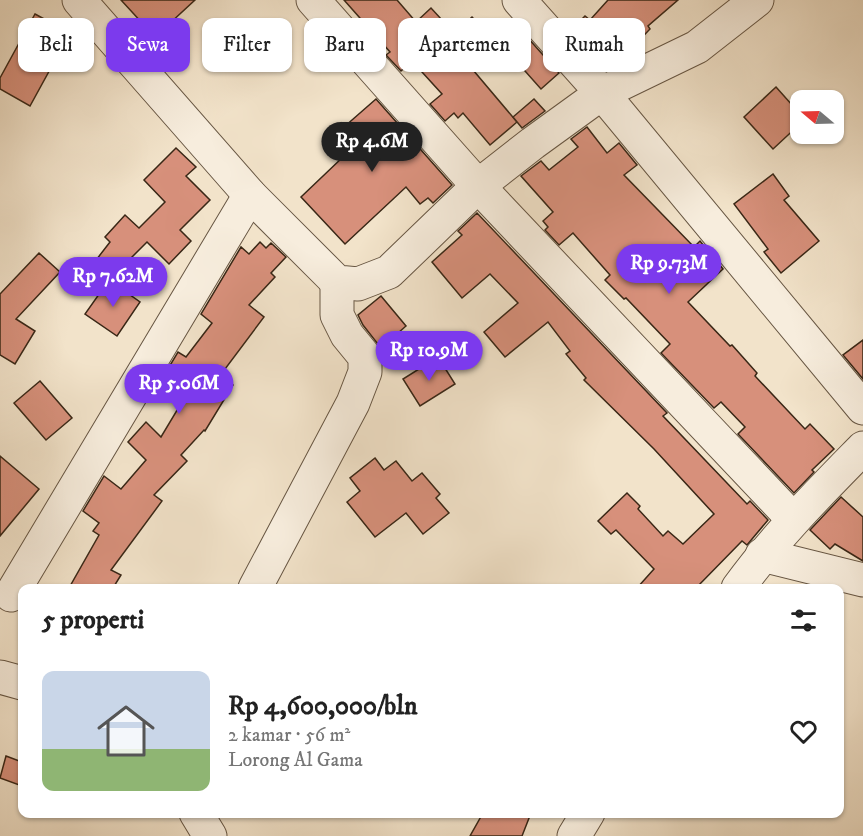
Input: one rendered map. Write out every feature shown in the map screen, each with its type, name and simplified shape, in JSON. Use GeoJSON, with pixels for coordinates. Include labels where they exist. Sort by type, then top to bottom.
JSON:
{"type":"FeatureCollection","features":[{"type":"Feature","properties":{"kind":"street"},"geometry":{"type":"LineString","coordinates":[[79,0],[250,195],[337,282],[358,284],[389,272],[477,186],[533,143],[602,93],[697,47],[744,4]]}},
{"type":"Feature","properties":{"kind":"street"},"geometry":{"type":"LineString","coordinates":[[313,0],[477,186],[793,519]]}},
{"type":"Feature","properties":{"kind":"street"},"geometry":{"type":"LineString","coordinates":[[519,0],[602,93],[863,408]]}},
{"type":"Feature","properties":{"kind":"street"},"geometry":{"type":"LineString","coordinates":[[11,595],[250,195]]}},
{"type":"Feature","properties":{"kind":"street"},"geometry":{"type":"LineString","coordinates":[[257,584],[353,403],[365,372],[365,357],[346,335],[337,315],[337,282]]}},
{"type":"Feature","properties":{"kind":"street"},"geometry":{"type":"LineString","coordinates":[[741,584],[793,519],[863,448]]}},
{"type":"Feature","properties":{"kind":"street"},"geometry":{"type":"LineString","coordinates":[[762,555],[863,580]]}},
{"type":"Feature","properties":{"kind":"street"},"geometry":{"type":"LineString","coordinates":[[0,677],[18,682]]}},
{"type":"Feature","properties":{"kind":"street"},"geometry":{"type":"LineString","coordinates":[[199,818],[210,836]]}},
{"type":"Feature","properties":{"kind":"street"},"geometry":{"type":"LineString","coordinates":[[574,836],[585,818]]}},
{"type":"Feature","properties":{"kind":"building"},"geometry":{"type":"Polygon","coordinates":[[[121,0],[195,0],[176,18],[138,18],[121,0]]]}},
{"type":"Feature","properties":{"kind":"building"},"geometry":{"type":"Polygon","coordinates":[[[344,0],[397,0],[413,18],[398,18],[398,68],[386,55],[390,52],[386,47],[386,18],[360,18],[344,0]]]}},
{"type":"Feature","properties":{"kind":"building"},"geometry":{"type":"Polygon","coordinates":[[[608,0],[678,0],[648,26],[650,29],[645,34],[645,18],[592,18],[608,0]]]}},
{"type":"Feature","properties":{"kind":"building"},"geometry":{"type":"Polygon","coordinates":[[[431,8],[440,18],[420,18],[431,8]]]}},
{"type":"Feature","properties":{"kind":"building"},"geometry":{"type":"Polygon","coordinates":[[[531,41],[543,55],[543,72],[559,73],[541,89],[526,72],[531,72],[531,41]]]}},
{"type":"Feature","properties":{"kind":"building"},"geometry":{"type":"Polygon","coordinates":[[[18,45],[18,72],[49,72],[30,106],[0,89],[0,78],[18,45]]]}},
{"type":"Feature","properties":{"kind":"building"},"geometry":{"type":"Polygon","coordinates":[[[422,72],[475,72],[517,122],[490,145],[463,113],[458,118],[454,113],[445,121],[430,104],[442,94],[422,72]]]}},
{"type":"Feature","properties":{"kind":"building"},"geometry":{"type":"Polygon","coordinates":[[[776,87],[790,103],[790,133],[773,149],[744,117],[776,87]]]}},
{"type":"Feature","properties":{"kind":"building"},"geometry":{"type":"Polygon","coordinates":[[[376,99],[452,185],[433,203],[428,198],[420,204],[406,187],[345,244],[301,197],[344,156],[327,137],[341,123],[344,127],[376,99]]]}},
{"type":"Feature","properties":{"kind":"building"},"geometry":{"type":"Polygon","coordinates":[[[534,99],[545,111],[522,128],[513,117],[534,99]]]}},
{"type":"Feature","properties":{"kind":"building"},"geometry":{"type":"Polygon","coordinates":[[[587,127],[607,153],[619,143],[637,165],[624,175],[694,247],[700,241],[723,269],[688,302],[730,346],[732,345],[757,373],[755,376],[805,429],[810,424],[834,449],[812,470],[814,472],[794,493],[738,434],[745,427],[721,402],[714,408],[661,353],[670,344],[626,298],[624,299],[605,280],[610,275],[573,233],[559,245],[545,230],[548,227],[543,221],[553,212],[521,176],[541,161],[549,170],[578,147],[571,139],[587,127]]]}},
{"type":"Feature","properties":{"kind":"building"},"geometry":{"type":"Polygon","coordinates":[[[176,148],[196,167],[186,176],[210,200],[180,230],[191,241],[169,264],[147,242],[111,278],[93,264],[110,242],[105,237],[125,215],[139,228],[165,202],[144,180],[176,148]]]}},
{"type":"Feature","properties":{"kind":"building"},"geometry":{"type":"Polygon","coordinates":[[[773,174],[789,196],[784,200],[819,241],[781,273],[764,252],[768,249],[734,204],[773,174]]]}},
{"type":"Feature","properties":{"kind":"building"},"geometry":{"type":"Polygon","coordinates":[[[477,213],[667,413],[663,416],[747,504],[750,501],[768,520],[747,545],[742,541],[700,584],[641,584],[654,569],[616,530],[611,534],[598,521],[627,493],[640,506],[638,509],[663,536],[668,531],[683,544],[714,514],[654,449],[584,380],[586,378],[566,354],[570,351],[548,322],[505,357],[484,332],[518,303],[490,274],[462,298],[432,262],[462,235],[458,231],[477,213]]]}},
{"type":"Feature","properties":{"kind":"building"},"geometry":{"type":"Polygon","coordinates":[[[260,242],[266,248],[271,243],[286,257],[271,273],[275,277],[249,305],[264,317],[219,377],[233,385],[205,431],[181,455],[187,461],[154,495],[162,501],[111,570],[121,575],[115,584],[71,584],[99,535],[93,531],[99,523],[83,511],[104,476],[121,489],[146,460],[128,442],[146,422],[161,437],[185,397],[160,382],[178,352],[186,357],[212,323],[201,314],[241,247],[249,254],[260,242]]]}},
{"type":"Feature","properties":{"kind":"building"},"geometry":{"type":"Polygon","coordinates":[[[39,253],[60,272],[16,319],[35,331],[15,364],[0,355],[0,294],[39,253]]]}},
{"type":"Feature","properties":{"kind":"building"},"geometry":{"type":"Polygon","coordinates":[[[109,280],[140,302],[117,336],[85,314],[109,280]]]}},
{"type":"Feature","properties":{"kind":"building"},"geometry":{"type":"Polygon","coordinates":[[[381,296],[406,326],[381,348],[358,315],[381,296]]]}},
{"type":"Feature","properties":{"kind":"building"},"geometry":{"type":"Polygon","coordinates":[[[863,340],[863,379],[843,355],[863,340]]]}},
{"type":"Feature","properties":{"kind":"building"},"geometry":{"type":"Polygon","coordinates":[[[438,357],[455,384],[420,406],[403,379],[438,357]]]}},
{"type":"Feature","properties":{"kind":"building"},"geometry":{"type":"Polygon","coordinates":[[[40,381],[72,418],[46,440],[14,403],[40,381]]]}},
{"type":"Feature","properties":{"kind":"building"},"geometry":{"type":"Polygon","coordinates":[[[0,456],[39,489],[0,536],[0,456]]]}},
{"type":"Feature","properties":{"kind":"building"},"geometry":{"type":"Polygon","coordinates":[[[375,458],[384,470],[396,461],[412,481],[422,473],[440,494],[436,498],[449,513],[423,534],[406,513],[375,537],[347,502],[360,491],[350,478],[375,458]]]}},
{"type":"Feature","properties":{"kind":"building"},"geometry":{"type":"Polygon","coordinates":[[[841,497],[863,517],[863,561],[835,544],[830,549],[810,530],[841,497]]]}},
{"type":"Feature","properties":{"kind":"building"},"geometry":{"type":"Polygon","coordinates":[[[6,756],[18,760],[18,785],[0,778],[6,756]]]}},
{"type":"Feature","properties":{"kind":"building"},"geometry":{"type":"Polygon","coordinates":[[[480,818],[529,818],[522,836],[470,836],[480,818]]]}}]}
